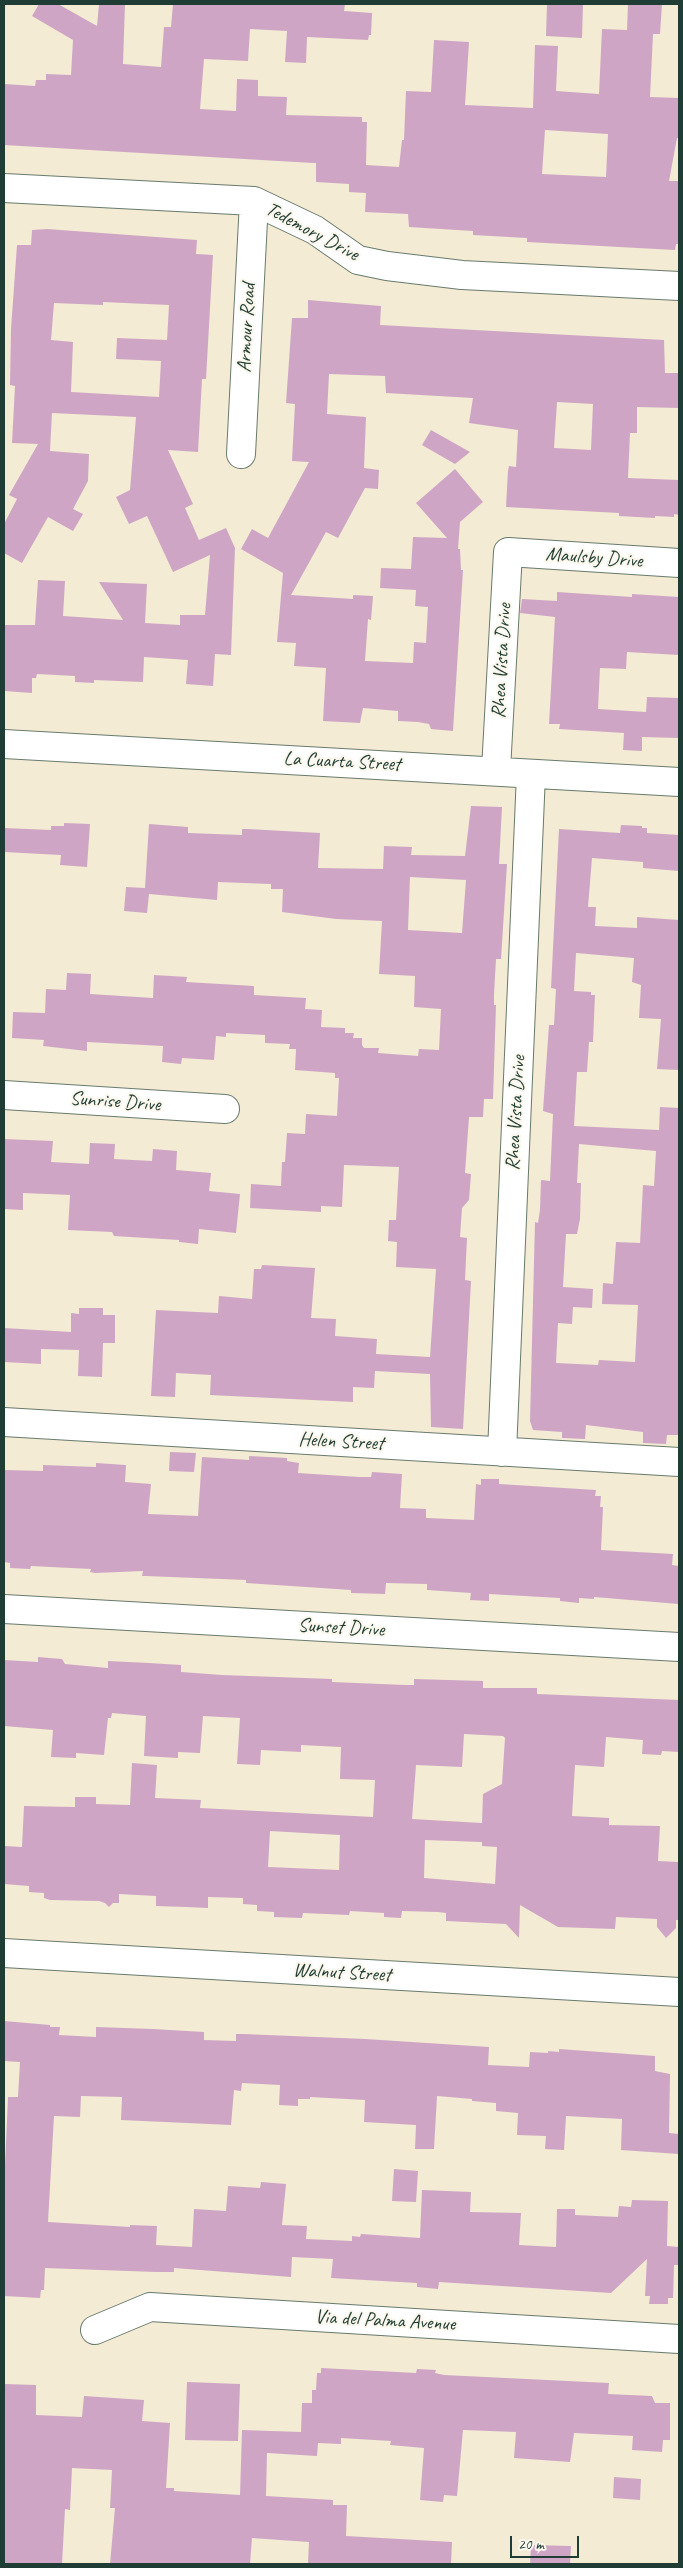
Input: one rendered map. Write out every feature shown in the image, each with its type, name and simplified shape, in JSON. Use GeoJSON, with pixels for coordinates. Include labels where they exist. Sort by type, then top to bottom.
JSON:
{"type":"FeatureCollection","features":[{"type":"Feature","properties":{"kind":"street","name":"Tedemory Drive"},"geometry":{"type":"LineString","coordinates":[[4,188],[254,201],[315,230],[358,260],[387,266],[462,274],[679,286]]}},
{"type":"Feature","properties":{"kind":"street","name":"Armour Road"},"geometry":{"type":"LineString","coordinates":[[241,454],[254,201]]}},
{"type":"Feature","properties":{"kind":"street","name":"Maulsby Drive"},"geometry":{"type":"LineString","coordinates":[[508,552],[679,563]]}},
{"type":"Feature","properties":{"kind":"street","name":"Rhea Vista Drive"},"geometry":{"type":"LineString","coordinates":[[496,770],[508,552]]}},
{"type":"Feature","properties":{"kind":"street","name":"La Cuarta Street"},"geometry":{"type":"LineString","coordinates":[[4,744],[496,770],[531,774],[679,782]]}},
{"type":"Feature","properties":{"kind":"street","name":"Rhea Vista Drive"},"geometry":{"type":"LineString","coordinates":[[502,1452],[531,774]]}},
{"type":"Feature","properties":{"kind":"street","name":"Sunrise Drive"},"geometry":{"type":"LineString","coordinates":[[4,1095],[226,1109]]}},
{"type":"Feature","properties":{"kind":"street","name":"Helen Street"},"geometry":{"type":"LineString","coordinates":[[4,1422],[679,1462]]}},
{"type":"Feature","properties":{"kind":"street","name":"Sunset Drive"},"geometry":{"type":"LineString","coordinates":[[4,1610],[679,1647]]}},
{"type":"Feature","properties":{"kind":"street","name":"Walnut Street"},"geometry":{"type":"LineString","coordinates":[[4,1953],[679,1992]]}},
{"type":"Feature","properties":{"kind":"street","name":"Via del Palma Avenue"},"geometry":{"type":"LineString","coordinates":[[95,2330],[150,2308],[679,2339]]}},
{"type":"Feature","properties":{"kind":"building"},"geometry":{"type":"Polygon","coordinates":[[[39,4],[58,4],[97,26],[99,4],[125,4],[123,64],[161,67],[164,27],[171,27],[173,4],[345,4],[344,11],[372,13],[371,35],[369,35],[368,40],[307,37],[306,63],[285,62],[287,31],[250,29],[248,61],[204,59],[200,109],[236,111],[237,79],[258,80],[258,96],[287,97],[286,115],[362,117],[362,122],[367,122],[366,165],[399,167],[402,140],[404,140],[406,91],[431,92],[434,40],[469,42],[465,105],[533,108],[535,45],[558,46],[556,91],[599,94],[602,29],[627,30],[628,4],[662,4],[660,34],[653,34],[650,97],[679,98],[679,138],[677,138],[669,181],[679,181],[678,244],[676,244],[675,250],[527,242],[527,238],[473,235],[473,231],[409,227],[408,214],[365,212],[366,193],[349,192],[349,184],[316,182],[316,163],[4,145],[4,84],[35,86],[36,80],[46,80],[46,74],[71,75],[73,40],[32,16],[39,4]],[[545,130],[542,174],[606,177],[608,134],[545,130]]]}},
{"type":"Feature","properties":{"kind":"building"},"geometry":{"type":"Polygon","coordinates":[[[547,4],[583,4],[582,38],[546,36],[547,4]]]}},
{"type":"Feature","properties":{"kind":"building"},"geometry":{"type":"Polygon","coordinates":[[[47,229],[197,240],[196,254],[213,255],[206,379],[202,379],[198,452],[168,450],[193,504],[185,508],[199,540],[226,528],[235,548],[231,655],[215,654],[213,686],[186,684],[188,660],[144,657],[143,682],[94,680],[94,683],[75,682],[75,676],[37,674],[36,678],[32,678],[32,693],[4,691],[5,625],[35,625],[38,580],[65,581],[63,616],[123,620],[99,582],[147,584],[145,623],[180,625],[180,615],[205,615],[210,555],[173,572],[147,516],[129,524],[116,497],[130,490],[136,417],[52,413],[50,451],[89,454],[88,481],[73,509],[83,514],[73,531],[48,517],[22,563],[4,553],[4,524],[17,499],[9,495],[38,444],[12,443],[15,386],[10,385],[11,329],[17,245],[31,245],[32,230],[47,229]],[[103,302],[103,305],[54,303],[51,340],[73,342],[71,392],[159,397],[161,361],[116,359],[117,338],[167,340],[169,305],[103,302]]]}},
{"type":"Feature","properties":{"kind":"building"},"geometry":{"type":"Polygon","coordinates":[[[308,300],[381,306],[380,325],[664,340],[665,373],[679,373],[679,408],[637,407],[637,433],[630,433],[628,478],[679,480],[679,515],[674,514],[674,517],[655,516],[655,518],[619,516],[619,513],[506,507],[509,466],[516,467],[518,430],[469,423],[473,398],[386,393],[385,376],[329,374],[327,414],[366,417],[364,468],[379,470],[378,489],[365,488],[338,538],[326,532],[291,595],[353,599],[353,595],[373,596],[371,620],[368,619],[365,661],[413,663],[414,642],[426,643],[428,607],[415,606],[416,590],[380,588],[381,568],[411,569],[413,537],[447,538],[416,503],[455,469],[483,502],[460,522],[458,549],[460,549],[461,570],[463,570],[453,731],[431,729],[429,724],[418,722],[398,721],[398,711],[363,708],[360,723],[323,721],[326,668],[294,666],[296,643],[277,642],[283,573],[241,549],[252,529],[268,538],[309,462],[292,461],[295,404],[286,403],[292,318],[308,318],[308,300]],[[557,402],[554,448],[591,450],[593,404],[557,402]]]}},
{"type":"Feature","properties":{"kind":"building"},"geometry":{"type":"Polygon","coordinates":[[[431,430],[470,452],[455,464],[422,445],[431,430]]]}},
{"type":"Feature","properties":{"kind":"building"},"geometry":{"type":"Polygon","coordinates":[[[557,592],[632,597],[632,594],[679,597],[679,655],[627,652],[626,669],[600,668],[598,709],[646,712],[647,697],[679,698],[679,738],[642,737],[642,751],[623,750],[624,733],[559,729],[560,724],[549,724],[555,617],[520,613],[522,599],[557,601],[557,592]]]}},
{"type":"Feature","properties":{"kind":"building"},"geometry":{"type":"Polygon","coordinates":[[[471,806],[502,807],[499,864],[507,864],[501,959],[496,959],[493,1099],[484,1099],[483,1117],[469,1117],[465,1173],[471,1174],[469,1200],[462,1208],[460,1237],[467,1238],[465,1280],[471,1281],[463,1429],[431,1427],[430,1374],[375,1371],[374,1388],[353,1387],[353,1402],[210,1395],[211,1375],[176,1373],[175,1397],[151,1396],[156,1310],[218,1313],[219,1296],[252,1299],[254,1269],[261,1269],[262,1265],[315,1268],[311,1318],[336,1319],[335,1336],[377,1339],[376,1354],[430,1357],[436,1269],[396,1267],[397,1242],[388,1241],[389,1220],[396,1220],[399,1167],[344,1165],[342,1207],[321,1206],[321,1212],[250,1208],[251,1184],[281,1186],[282,1162],[285,1162],[287,1133],[305,1134],[306,1114],[337,1116],[339,1078],[335,1078],[335,1073],[295,1070],[296,1049],[289,1049],[290,1044],[265,1043],[265,1035],[226,1033],[226,1037],[216,1036],[214,1060],[182,1058],[181,1064],[162,1062],[163,1046],[87,1042],[87,1051],[43,1046],[44,1040],[12,1038],[13,1012],[45,1013],[46,989],[66,990],[67,973],[91,974],[90,994],[153,998],[154,975],[187,977],[186,982],[254,986],[254,995],[306,998],[305,1009],[322,1010],[321,1027],[345,1028],[345,1033],[354,1033],[353,1038],[362,1038],[364,1048],[379,1048],[378,1053],[418,1056],[419,1049],[439,1050],[441,1009],[414,1007],[415,976],[379,974],[382,921],[336,919],[282,912],[283,889],[271,889],[271,884],[218,882],[217,900],[149,894],[147,913],[124,911],[126,887],[145,888],[149,824],[188,827],[188,833],[242,835],[242,829],[248,829],[320,833],[318,868],[383,869],[384,846],[412,847],[411,855],[465,856],[471,806]],[[410,877],[408,930],[462,933],[466,880],[410,877]]]}},
{"type":"Feature","properties":{"kind":"building"},"geometry":{"type":"Polygon","coordinates":[[[64,823],[90,824],[87,867],[60,865],[61,855],[4,852],[4,828],[51,830],[51,826],[64,826],[64,823]]]}},
{"type":"Feature","properties":{"kind":"building"},"geometry":{"type":"Polygon","coordinates":[[[621,825],[642,826],[642,828],[647,828],[647,833],[679,835],[679,871],[643,868],[643,862],[592,858],[588,907],[596,907],[595,926],[637,928],[637,917],[679,920],[679,1070],[657,1069],[661,1019],[639,1018],[641,985],[632,982],[634,958],[576,953],[574,991],[591,992],[591,995],[595,995],[593,1042],[589,1042],[587,1072],[577,1072],[574,1126],[659,1130],[660,1107],[679,1108],[679,1435],[667,1435],[666,1444],[643,1443],[643,1432],[586,1425],[585,1439],[562,1438],[562,1432],[533,1430],[530,1421],[535,1222],[538,1223],[540,1210],[541,1180],[550,1181],[553,1114],[543,1111],[549,1025],[554,1025],[556,989],[551,988],[559,829],[620,833],[621,825]],[[579,1144],[577,1183],[581,1183],[580,1219],[577,1234],[566,1234],[563,1287],[593,1289],[592,1308],[573,1307],[572,1324],[558,1323],[556,1363],[598,1365],[599,1360],[635,1362],[638,1305],[602,1304],[603,1283],[613,1284],[616,1242],[640,1243],[643,1185],[654,1186],[656,1151],[579,1144]]]}},
{"type":"Feature","properties":{"kind":"building"},"geometry":{"type":"Polygon","coordinates":[[[4,1139],[53,1141],[51,1162],[89,1164],[90,1143],[115,1144],[114,1159],[152,1161],[153,1149],[177,1151],[176,1170],[211,1173],[209,1191],[240,1194],[236,1233],[199,1229],[198,1244],[179,1242],[179,1240],[114,1236],[112,1232],[68,1230],[70,1195],[23,1193],[23,1210],[4,1209],[4,1139]]]}},
{"type":"Feature","properties":{"kind":"building"},"geometry":{"type":"Polygon","coordinates":[[[79,1308],[103,1308],[103,1315],[115,1315],[115,1343],[103,1343],[102,1377],[78,1376],[79,1350],[41,1349],[41,1364],[4,1362],[4,1328],[71,1332],[71,1313],[79,1314],[79,1308]]]}},
{"type":"Feature","properties":{"kind":"building"},"geometry":{"type":"Polygon","coordinates":[[[170,1452],[196,1453],[194,1472],[169,1471],[170,1452]]]}},
{"type":"Feature","properties":{"kind":"building"},"geometry":{"type":"Polygon","coordinates":[[[249,1456],[287,1458],[287,1461],[299,1463],[298,1473],[359,1477],[371,1477],[372,1472],[402,1474],[400,1508],[426,1509],[426,1518],[474,1520],[476,1484],[481,1485],[481,1479],[499,1479],[499,1484],[596,1490],[595,1496],[601,1496],[600,1507],[603,1507],[601,1550],[673,1554],[672,1565],[679,1566],[679,1604],[594,1597],[594,1599],[579,1598],[579,1603],[560,1601],[560,1598],[489,1594],[489,1601],[470,1600],[471,1593],[427,1590],[427,1584],[386,1583],[385,1594],[351,1593],[351,1590],[246,1583],[246,1580],[142,1576],[143,1571],[95,1573],[90,1572],[91,1569],[31,1566],[30,1569],[10,1568],[10,1563],[4,1562],[4,1470],[43,1471],[43,1465],[96,1467],[96,1463],[126,1465],[125,1482],[151,1484],[148,1514],[198,1516],[202,1457],[249,1460],[249,1456]]]}},
{"type":"Feature","properties":{"kind":"building"},"geometry":{"type":"Polygon","coordinates":[[[38,1657],[62,1659],[65,1664],[108,1668],[108,1661],[181,1665],[181,1672],[332,1679],[332,1682],[414,1685],[414,1679],[483,1681],[483,1688],[537,1688],[537,1694],[679,1700],[679,1752],[662,1751],[661,1755],[642,1754],[643,1740],[606,1737],[604,1767],[575,1765],[572,1816],[609,1818],[609,1825],[660,1826],[658,1861],[679,1862],[679,1920],[676,1920],[676,1928],[666,1938],[657,1927],[657,1919],[616,1917],[615,1929],[558,1927],[520,1905],[519,1938],[506,1924],[446,1921],[446,1913],[438,1912],[402,1911],[401,1918],[384,1917],[384,1913],[350,1911],[349,1915],[303,1913],[302,1918],[274,1917],[274,1912],[257,1911],[257,1905],[243,1904],[243,1898],[208,1897],[208,1908],[156,1906],[156,1896],[119,1894],[119,1903],[113,1903],[109,1907],[99,1901],[50,1900],[44,1898],[44,1893],[29,1892],[29,1886],[4,1884],[4,1846],[22,1847],[24,1806],[75,1807],[75,1797],[96,1797],[96,1804],[130,1805],[132,1763],[157,1765],[155,1798],[201,1800],[200,1808],[373,1817],[375,1780],[340,1779],[341,1747],[301,1745],[301,1752],[261,1750],[260,1765],[237,1764],[240,1718],[203,1716],[200,1753],[178,1752],[178,1758],[144,1756],[146,1716],[112,1713],[111,1718],[108,1718],[104,1755],[76,1753],[76,1758],[51,1757],[53,1730],[4,1726],[4,1660],[38,1662],[38,1657]],[[464,1734],[462,1767],[416,1765],[412,1819],[482,1823],[483,1794],[502,1784],[505,1738],[503,1736],[464,1734]],[[270,1831],[268,1867],[339,1870],[340,1835],[270,1831]],[[425,1840],[424,1878],[495,1884],[497,1847],[482,1846],[482,1842],[425,1840]]]}},
{"type":"Feature","properties":{"kind":"building"},"geometry":{"type":"Polygon","coordinates":[[[4,2021],[60,2027],[59,2035],[96,2037],[96,2027],[204,2032],[204,2040],[236,2041],[236,2034],[243,2034],[489,2047],[488,2065],[529,2067],[530,2052],[559,2052],[559,2049],[655,2056],[655,2071],[670,2074],[669,2133],[679,2134],[679,2154],[621,2150],[622,2119],[566,2116],[564,2150],[545,2149],[546,2136],[517,2135],[518,2113],[496,2111],[496,2103],[472,2101],[472,2099],[437,2096],[434,2149],[415,2149],[416,2125],[364,2122],[365,2100],[310,2097],[310,2099],[298,2099],[298,2106],[279,2105],[280,2085],[242,2083],[241,2091],[234,2090],[231,2125],[121,2120],[122,2097],[81,2096],[80,2117],[54,2116],[48,2222],[130,2227],[130,2225],[157,2226],[156,2245],[192,2247],[194,2209],[226,2211],[228,2186],[260,2188],[261,2182],[286,2184],[282,2225],[307,2226],[306,2239],[352,2241],[352,2236],[360,2237],[361,2234],[420,2238],[422,2190],[471,2192],[470,2212],[521,2213],[519,2245],[556,2247],[557,2209],[575,2209],[575,2215],[618,2217],[619,2206],[631,2207],[632,2200],[668,2201],[667,2246],[679,2247],[679,2265],[674,2265],[673,2298],[668,2298],[668,2304],[649,2304],[650,2296],[645,2296],[647,2259],[611,2293],[439,2282],[438,2289],[417,2287],[417,2283],[331,2278],[333,2259],[292,2257],[291,2277],[174,2268],[174,2272],[156,2272],[45,2268],[44,2290],[41,2290],[40,2298],[4,2296],[4,2189],[8,2097],[18,2097],[20,2062],[4,2061],[4,2021]]]}},
{"type":"Feature","properties":{"kind":"building"},"geometry":{"type":"Polygon","coordinates":[[[394,2169],[418,2171],[416,2202],[392,2201],[394,2169]]]}},
{"type":"Feature","properties":{"kind":"building"},"geometry":{"type":"Polygon","coordinates":[[[321,2368],[416,2373],[417,2369],[436,2370],[435,2373],[444,2375],[609,2383],[608,2394],[652,2396],[655,2403],[670,2403],[670,2440],[663,2440],[662,2452],[632,2450],[633,2436],[574,2433],[570,2462],[514,2458],[516,2432],[463,2430],[457,2496],[444,2495],[443,2502],[420,2500],[424,2448],[390,2445],[391,2441],[341,2438],[341,2444],[318,2443],[317,2456],[267,2453],[266,2496],[333,2500],[333,2505],[347,2505],[346,2536],[452,2542],[451,2564],[308,2564],[309,2542],[252,2538],[250,2564],[110,2564],[115,2508],[110,2508],[112,2470],[72,2468],[70,2510],[65,2509],[62,2564],[4,2564],[4,2384],[36,2385],[36,2415],[82,2417],[84,2396],[144,2400],[142,2421],[170,2423],[166,2488],[174,2488],[174,2491],[240,2495],[242,2430],[301,2432],[302,2403],[312,2403],[312,2390],[316,2390],[317,2373],[321,2373],[321,2368]]]}},
{"type":"Feature","properties":{"kind":"building"},"geometry":{"type":"Polygon","coordinates":[[[187,2382],[240,2384],[238,2441],[185,2440],[187,2382]]]}},
{"type":"Feature","properties":{"kind":"building"},"geometry":{"type":"Polygon","coordinates":[[[614,2477],[641,2479],[640,2500],[613,2498],[614,2477]]]}},
{"type":"Feature","properties":{"kind":"building"},"geometry":{"type":"Polygon","coordinates":[[[531,2545],[571,2546],[570,2564],[530,2564],[531,2545]]]}}]}
